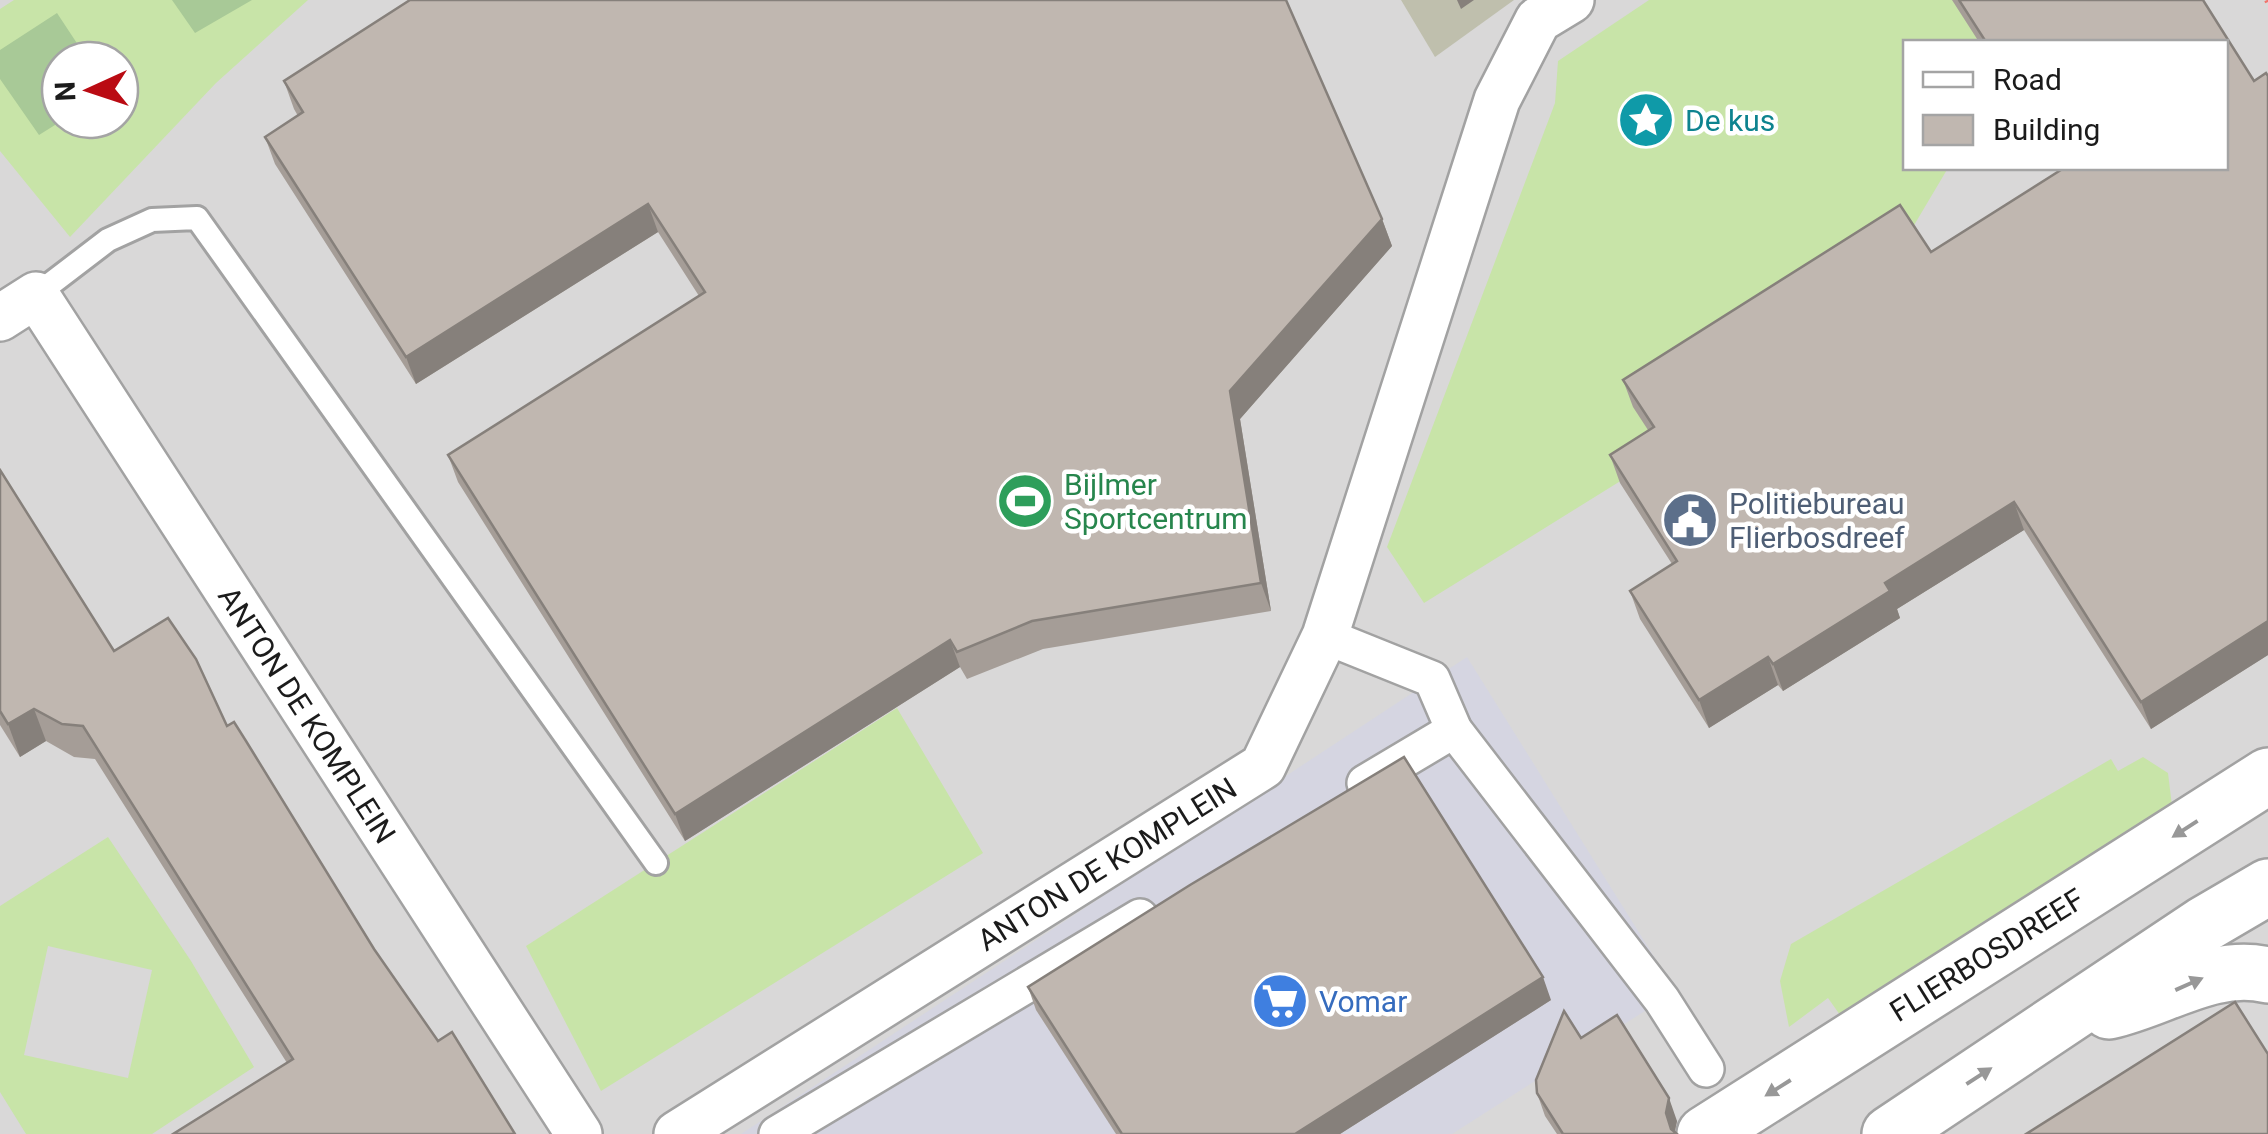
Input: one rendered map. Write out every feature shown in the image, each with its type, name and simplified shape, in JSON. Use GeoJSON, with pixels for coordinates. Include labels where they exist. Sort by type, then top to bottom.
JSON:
{"type":"FeatureCollection","features":[{"type":"Feature","properties":{"kind":"street","name":"ANTON DE KOMPLEIN"},"geometry":{"type":"LineString","coordinates":[[677,1134],[1263,766],[1325,636],[1497,100],[1538,20],[1571,0]]}},
{"type":"Feature","properties":{"kind":"street","name":"ANTON DE KOMPLEIN"},"geometry":{"type":"LineString","coordinates":[[18,307],[578,1134]]}},
{"type":"Feature","properties":{"kind":"street"},"geometry":{"type":"LineString","coordinates":[[1325,636],[1432,679],[1454,730],[1662,1000],[1706,1069]]}},
{"type":"Feature","properties":{"kind":"street"},"geometry":{"type":"LineString","coordinates":[[1336,800],[1454,730]]}},
{"type":"Feature","properties":{"kind":"street","name":"FLIERBOSDREEF"},"geometry":{"type":"LineString","coordinates":[[1705,1134],[2268,777]]}},
{"type":"Feature","properties":{"kind":"street"},"geometry":{"type":"LineString","coordinates":[[1893,1132],[2203,925],[2268,887]]}},
{"type":"Feature","properties":{"kind":"street","name":"ANTON DE KOMPLEIN"},"geometry":{"type":"LineString","coordinates":[[777,1134],[1166,902]]}},
{"type":"Feature","properties":{"kind":"street"},"geometry":{"type":"LineString","coordinates":[[2062,1022],[2142,1004],[2208,975],[2249,971],[2268,975]]}},
{"type":"Feature","properties":{"kind":"lane","name":"ANTON DE KOMPLEIN"},"geometry":{"type":"LineString","coordinates":[[18,307],[108,240],[152,220],[198,218],[656,863]]}},
{"type":"Feature","properties":{"kind":"shaded area"},"geometry":{"type":"Polygon","coordinates":[[[0,0],[2268,0],[2268,1134],[0,1134],[0,0]]]}},
{"type":"Feature","properties":{"kind":"shaded area"},"geometry":{"type":"Polygon","coordinates":[[[1401,0],[1514,0],[1435,57],[1401,0]]]}},
{"type":"Feature","properties":{"kind":"shaded area"},"geometry":{"type":"Polygon","coordinates":[[[1467,657],[1673,987],[1662,1000],[1452,1134],[741,1134],[1467,657]]]}},
{"type":"Feature","properties":{"kind":"green space"},"geometry":{"type":"Polygon","coordinates":[[[14,0],[308,0],[216,83],[70,237],[0,151],[0,9],[14,0]]]}},
{"type":"Feature","properties":{"kind":"green space"},"geometry":{"type":"Polygon","coordinates":[[[172,0],[252,0],[195,33],[172,0]]]}},
{"type":"Feature","properties":{"kind":"green space"},"geometry":{"type":"Polygon","coordinates":[[[1649,0],[2044,0],[2020,40],[1903,40],[1903,170],[1947,170],[1910,232],[1634,407],[1664,454],[1424,603],[1387,547],[1555,103],[1558,61],[1649,0]]]}},
{"type":"Feature","properties":{"kind":"green space"},"geometry":{"type":"Polygon","coordinates":[[[57,13],[75,40],[40,40],[39,135],[0,79],[0,50],[57,13]]]}},
{"type":"Feature","properties":{"kind":"green space"},"geometry":{"type":"Polygon","coordinates":[[[897,708],[983,853],[601,1091],[526,946],[897,708]]]}},
{"type":"Feature","properties":{"kind":"green space"},"geometry":{"type":"Polygon","coordinates":[[[2143,757],[2168,773],[2172,806],[1845,1022],[1828,998],[1789,1027],[1780,981],[1791,944],[2111,759],[2118,771],[2143,757]]]}},
{"type":"Feature","properties":{"kind":"green space"},"geometry":{"type":"Polygon","coordinates":[[[108,837],[191,961],[254,1067],[152,1134],[26,1134],[0,1092],[0,906],[108,837]],[[48,946],[24,1055],[128,1078],[152,970],[48,946]]]}},
{"type":"Feature","properties":{"kind":"building","name":"Bijlmer Sportcentrum"},"geometry":{"type":"Polygon","coordinates":[[[410,0],[1286,0],[1382,219],[1230,391],[1261,583],[1032,621],[957,652],[950,640],[675,814],[448,455],[705,292],[648,204],[406,357],[265,137],[303,112],[284,81],[410,0]]]}},
{"type":"Feature","properties":{"kind":"building"},"geometry":{"type":"Polygon","coordinates":[[[1959,0],[2203,0],[2254,81],[2266,73],[2268,76],[2268,621],[2141,702],[2014,502],[1885,583],[1890,591],[1773,664],[1768,657],[1699,700],[1630,591],[1677,561],[1610,455],[1654,427],[1623,380],[1900,205],[1931,252],[2061,170],[2228,170],[2228,40],[1985,40],[1959,0]]]}},
{"type":"Feature","properties":{"kind":"building"},"geometry":{"type":"Polygon","coordinates":[[[0,470],[114,651],[168,618],[196,659],[227,726],[234,722],[374,949],[438,1041],[452,1032],[515,1134],[173,1134],[293,1059],[83,726],[62,724],[34,709],[8,724],[0,711],[0,470]]]}},
{"type":"Feature","properties":{"kind":"building"},"geometry":{"type":"Polygon","coordinates":[[[1404,757],[1543,977],[1295,1134],[1122,1134],[1028,987],[1404,757]]]}},
{"type":"Feature","properties":{"kind":"building"},"geometry":{"type":"Polygon","coordinates":[[[2235,1002],[2268,1054],[2268,1134],[2026,1134],[2235,1002]]]}},
{"type":"Feature","properties":{"kind":"building"},"geometry":{"type":"Polygon","coordinates":[[[1564,1011],[1581,1038],[1617,1015],[1669,1098],[1666,1113],[1677,1134],[1563,1134],[1537,1093],[1536,1080],[1564,1011]]]}},
{"type":"Feature","properties":{"kind":"place","name":"De kus"},"geometry":{"type":"Point","coordinates":[1646,120]}},
{"type":"Feature","properties":{"kind":"place","name":"Bijlmer Sportcentrum"},"geometry":{"type":"Point","coordinates":[1025,501]}},
{"type":"Feature","properties":{"kind":"place","name":"Politiebureau Flierbosdreef"},"geometry":{"type":"Point","coordinates":[1690,520]}},
{"type":"Feature","properties":{"kind":"place","name":"Vomar"},"geometry":{"type":"Point","coordinates":[1280,1001]}}]}
